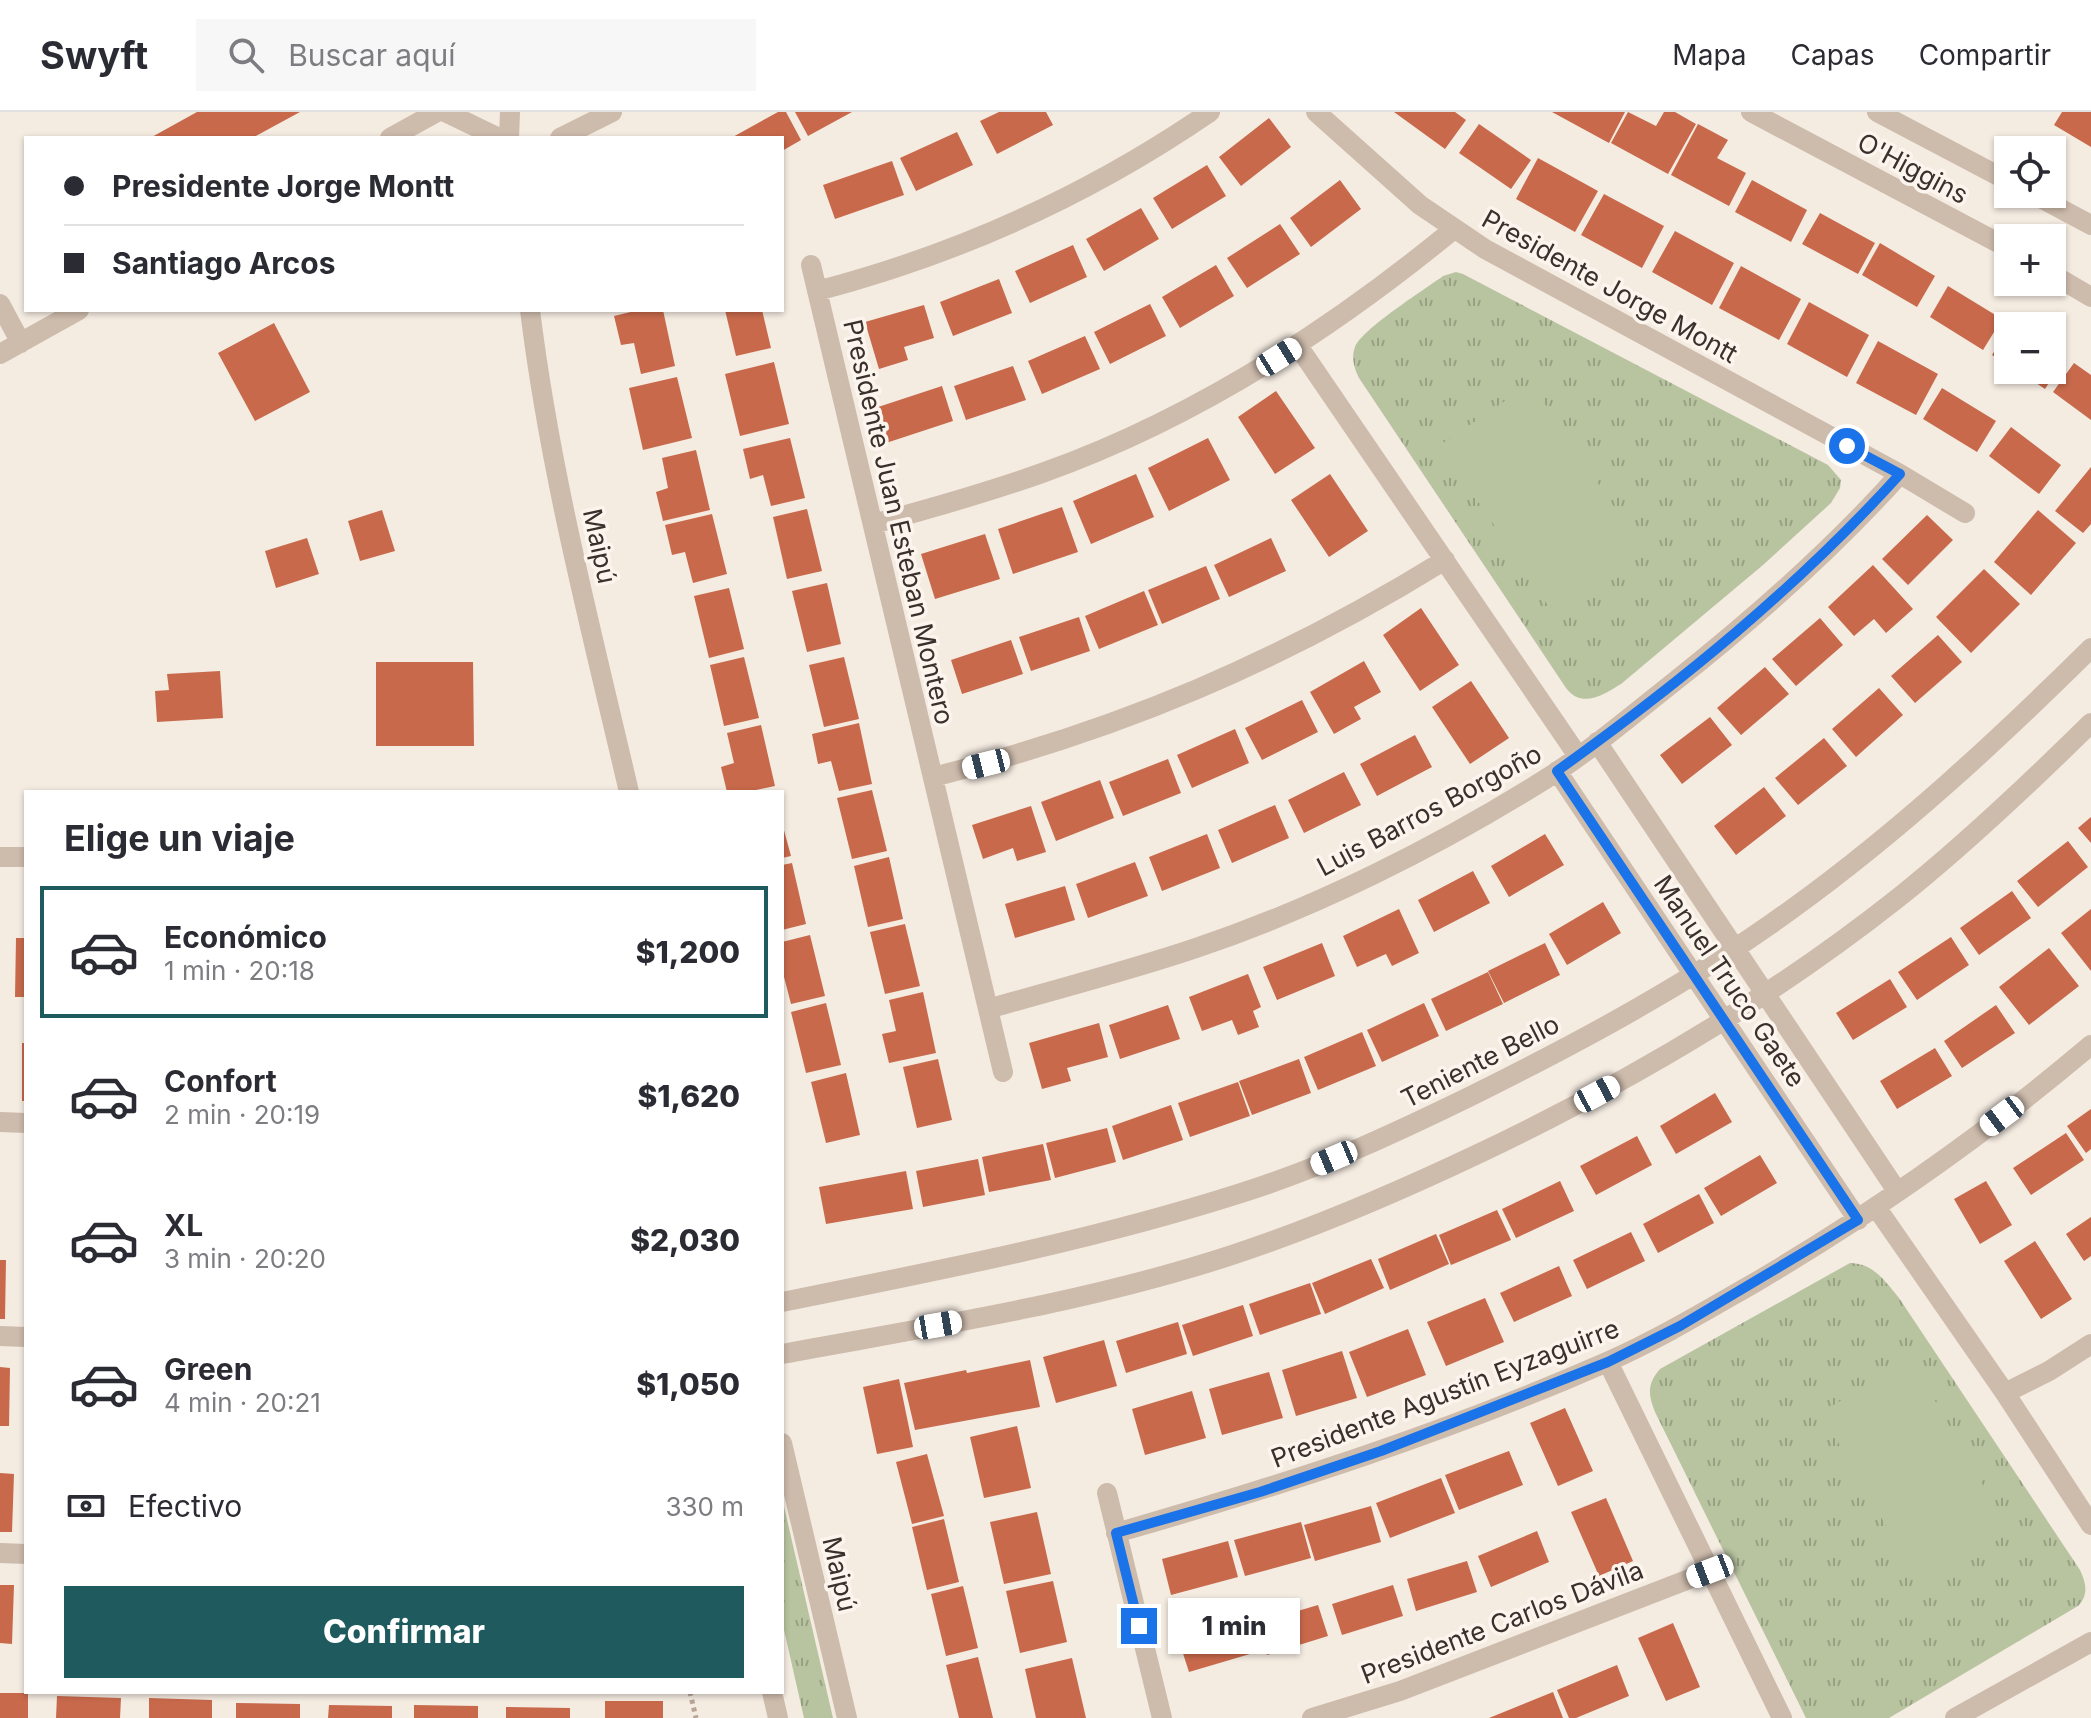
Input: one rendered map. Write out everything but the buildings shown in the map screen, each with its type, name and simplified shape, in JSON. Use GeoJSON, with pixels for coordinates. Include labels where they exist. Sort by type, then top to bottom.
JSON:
{"type":"FeatureCollection","features":[{"type":"Feature","properties":{"kind":"street"},"geometry":{"type":"LineString","coordinates":[[394,136],[437,112]]}},
{"type":"Feature","properties":{"kind":"street"},"geometry":{"type":"LineString","coordinates":[[445,112],[495,136]]}},
{"type":"Feature","properties":{"kind":"street"},"geometry":{"type":"LineString","coordinates":[[509,136],[510,112]]}},
{"type":"Feature","properties":{"kind":"street"},"geometry":{"type":"LineString","coordinates":[[564,136],[612,112]]}},
{"type":"Feature","properties":{"kind":"street"},"geometry":{"type":"LineString","coordinates":[[817,291],[931,257],[1028,218],[1121,169],[1210,112]]}},
{"type":"Feature","properties":{"kind":"street","name":"Presidente Jorge Montt"},"geometry":{"type":"LineString","coordinates":[[1316,112],[1384,175],[1454,229],[1528,274],[1900,474],[1965,513]]}},
{"type":"Feature","properties":{"kind":"street","name":"O'Higgins"},"geometry":{"type":"LineString","coordinates":[[1751,112],[1994,241]]}},
{"type":"Feature","properties":{"kind":"street","name":"O'Higgins"},"geometry":{"type":"LineString","coordinates":[[1877,112],[1994,174]]}},
{"type":"Feature","properties":{"kind":"street"},"geometry":{"type":"LineString","coordinates":[[2059,208],[2091,225]]}},
{"type":"Feature","properties":{"kind":"street"},"geometry":{"type":"LineString","coordinates":[[873,524],[1006,485],[1084,456],[1219,392],[1298,346],[1389,282],[1454,229]]}},
{"type":"Feature","properties":{"kind":"street","name":"Presidente Juan Esteban Montero"},"geometry":{"type":"LineString","coordinates":[[811,265],[1003,1072]]}},
{"type":"Feature","properties":{"kind":"street"},"geometry":{"type":"LineString","coordinates":[[2066,282],[2091,297]]}},
{"type":"Feature","properties":{"kind":"street"},"geometry":{"type":"LineString","coordinates":[[0,304],[21,343]]}},
{"type":"Feature","properties":{"kind":"street"},"geometry":{"type":"LineString","coordinates":[[0,354],[75,312]]}},
{"type":"Feature","properties":{"kind":"street","name":"Maipú"},"geometry":{"type":"LineString","coordinates":[[530,312],[543,401],[576,565],[629,790]]}},
{"type":"Feature","properties":{"kind":"street"},"geometry":{"type":"LineString","coordinates":[[1298,346],[1578,756]]}},
{"type":"Feature","properties":{"kind":"street","name":"Luis Barros Borgoño"},"geometry":{"type":"LineString","coordinates":[[988,1009],[1198,948],[1295,909],[1423,848],[1557,771],[1733,636],[1803,575],[1900,474]]}},
{"type":"Feature","properties":{"kind":"street"},"geometry":{"type":"LineString","coordinates":[[933,777],[1077,736],[1210,686],[1338,623],[1445,560]]}},
{"type":"Feature","properties":{"kind":"street","name":"Teniente Bello"},"geometry":{"type":"LineString","coordinates":[[784,1302],[1129,1227],[1285,1178],[1401,1130],[1509,1077],[1646,1004],[1790,911],[1862,856],[1996,742],[2091,648]]}},
{"type":"Feature","properties":{"kind":"street"},"geometry":{"type":"LineString","coordinates":[[784,1354],[1125,1286],[1233,1255],[1344,1213],[1549,1120],[1669,1056],[1765,994],[1899,898],[2041,773],[2091,723]]}},
{"type":"Feature","properties":{"kind":"street","name":"Manuel Truco Gaete"},"geometry":{"type":"LineString","coordinates":[[1597,742],[1897,1191]]}},
{"type":"Feature","properties":{"kind":"street","name":"Manuel Truco Gaete"},"geometry":{"type":"LineString","coordinates":[[1557,771],[1858,1220]]}},
{"type":"Feature","properties":{"kind":"street"},"geometry":{"type":"LineString","coordinates":[[0,857],[24,857]]}},
{"type":"Feature","properties":{"kind":"street","name":"Presidente Agustín Eyzaguirre"},"geometry":{"type":"LineString","coordinates":[[1116,1533],[1260,1492],[1381,1451],[1608,1362],[1680,1326],[1858,1220],[2044,1085],[2091,1045]]}},
{"type":"Feature","properties":{"kind":"street"},"geometry":{"type":"LineString","coordinates":[[0,1122],[24,1123]]}},
{"type":"Feature","properties":{"kind":"street"},"geometry":{"type":"LineString","coordinates":[[1876,1207],[2005,1393],[2091,1525]]}},
{"type":"Feature","properties":{"kind":"street"},"geometry":{"type":"LineString","coordinates":[[0,1336],[24,1337]]}},
{"type":"Feature","properties":{"kind":"street"},"geometry":{"type":"LineString","coordinates":[[2005,1393],[2049,1371],[2091,1344]]}},
{"type":"Feature","properties":{"kind":"street"},"geometry":{"type":"LineString","coordinates":[[1608,1362],[1782,1718]]}},
{"type":"Feature","properties":{"kind":"street","name":"Maipú"},"geometry":{"type":"LineString","coordinates":[[784,1451],[847,1718]]}},
{"type":"Feature","properties":{"kind":"street"},"geometry":{"type":"LineString","coordinates":[[1107,1493],[1162,1718]]}},
{"type":"Feature","properties":{"kind":"street"},"geometry":{"type":"LineString","coordinates":[[0,1553],[24,1554]]}},
{"type":"Feature","properties":{"kind":"street","name":"Presidente Carlos Dávila"},"geometry":{"type":"LineString","coordinates":[[1312,1718],[1400,1691],[1710,1571]]}},
{"type":"Feature","properties":{"kind":"street"},"geometry":{"type":"LineString","coordinates":[[1955,1718],[2091,1642]]}},
{"type":"Feature","properties":{"kind":"street"},"geometry":{"type":"LineString","coordinates":[[772,1694],[778,1718]]}},
{"type":"Feature","properties":{"kind":"path"},"geometry":{"type":"LineString","coordinates":[[690,1694],[696,1718]]}},
{"type":"Feature","properties":{"kind":"green space"},"geometry":{"type":"Polygon","coordinates":[[[1456,272],[1828,465],[1841,480],[1831,503],[1763,565],[1621,684],[1600,696],[1579,698],[1566,688],[1356,370],[1353,359],[1355,347],[1369,330],[1443,276],[1456,272]]]}},
{"type":"Feature","properties":{"kind":"green space"},"geometry":{"type":"Polygon","coordinates":[[[1531,383],[1640,546],[1549,607],[1440,445],[1531,383]]]}},
{"type":"Feature","properties":{"kind":"green space"},"geometry":{"type":"Polygon","coordinates":[[[1850,1263],[1872,1270],[1899,1298],[2080,1570],[2085,1593],[2078,1606],[1889,1718],[1806,1718],[1655,1412],[1650,1389],[1660,1369],[1850,1263]]]}},
{"type":"Feature","properties":{"kind":"green space"},"geometry":{"type":"Polygon","coordinates":[[[1912,1360],[2010,1533],[1919,1584],[1821,1412],[1912,1360]]]}},
{"type":"Feature","properties":{"kind":"green space"},"geometry":{"type":"Polygon","coordinates":[[[784,1507],[833,1718],[804,1718],[784,1630],[784,1507]]]}},
{"type":"Feature","properties":{"kind":"route"},"geometry":{"type":"LineString","coordinates":[[1139,1626],[1116,1533],[1260,1492],[1381,1451],[1608,1362],[1680,1326],[1858,1220],[1557,771],[1733,636],[1803,575],[1900,474],[1847,446]]}}]}
